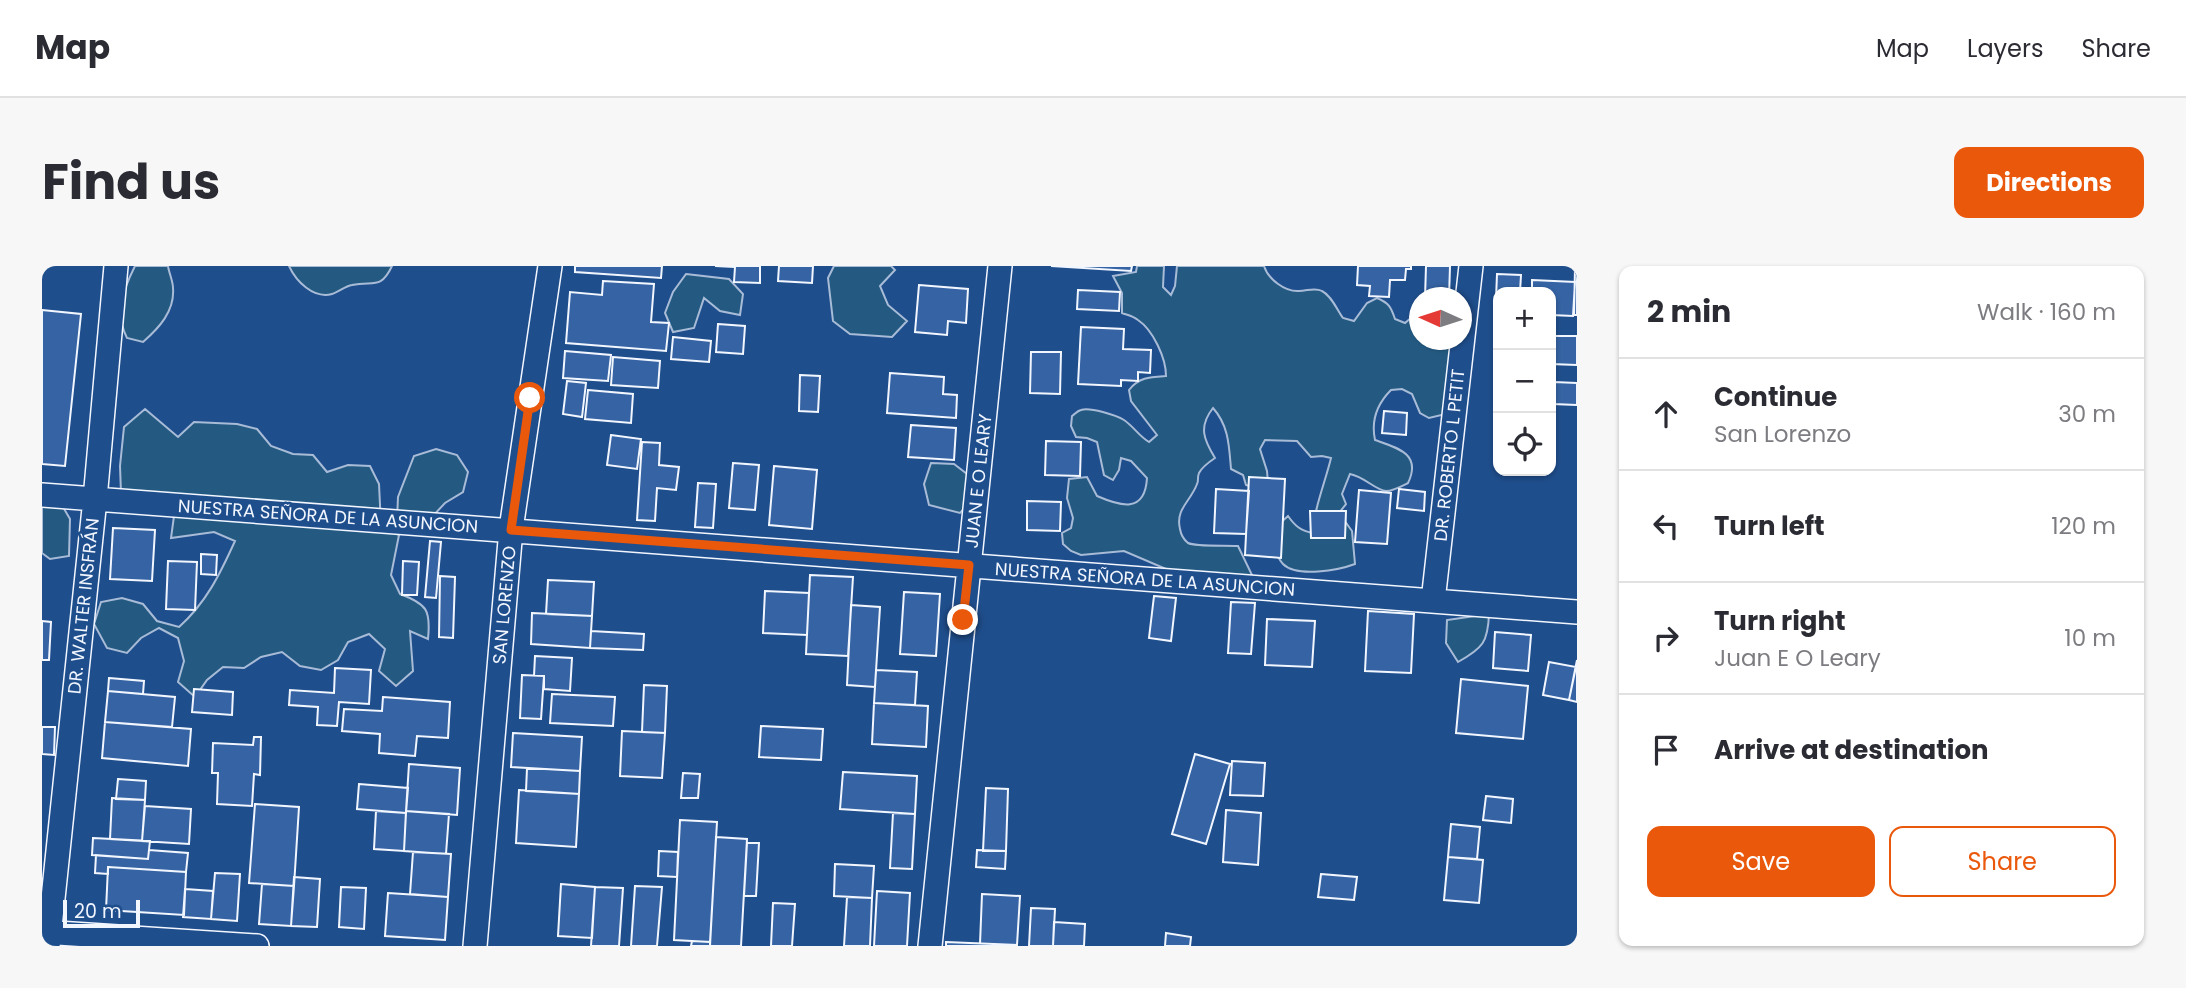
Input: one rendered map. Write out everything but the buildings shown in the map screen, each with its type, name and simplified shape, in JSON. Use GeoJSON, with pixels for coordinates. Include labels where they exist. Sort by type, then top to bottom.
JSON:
{"type":"FeatureCollection","features":[{"type":"Feature","properties":{"kind":"street","name":"DR. WALTER INSFRÁN"},"geometry":{"type":"LineString","coordinates":[[46,937],[94,499],[116,266]]}},
{"type":"Feature","properties":{"kind":"street","name":"SAN LORENZO"},"geometry":{"type":"LineString","coordinates":[[475,946],[511,530],[550,266]]}},
{"type":"Feature","properties":{"kind":"street","name":"JUAN E O LEARY"},"geometry":{"type":"LineString","coordinates":[[930,946],[1000,266]]}},
{"type":"Feature","properties":{"kind":"street","name":"DR. ROBERTO L PETIT"},"geometry":{"type":"LineString","coordinates":[[1433,601],[1471,266]]}},
{"type":"Feature","properties":{"kind":"street","name":"NUESTRA SEÑORA DE LA ASUNCION"},"geometry":{"type":"LineString","coordinates":[[42,495],[1577,612]]}},
{"type":"Feature","properties":{"kind":"street"},"geometry":{"type":"LineString","coordinates":[[46,937],[257,946]]}},
{"type":"Feature","properties":{"kind":"shaded area"},"geometry":{"type":"Polygon","coordinates":[[[135,266],[168,266],[173,285],[169,312],[143,342],[127,338],[121,320],[124,293],[135,266]]]}},
{"type":"Feature","properties":{"kind":"shaded area"},"geometry":{"type":"Polygon","coordinates":[[[289,266],[392,266],[380,282],[349,286],[325,295],[306,288],[289,266]]]}},
{"type":"Feature","properties":{"kind":"shaded area"},"geometry":{"type":"Polygon","coordinates":[[[834,266],[891,266],[895,270],[880,286],[888,305],[907,321],[892,337],[850,334],[833,321],[828,278],[834,266]]]}},
{"type":"Feature","properties":{"kind":"shaded area"},"geometry":{"type":"Polygon","coordinates":[[[1137,266],[1164,266],[1163,287],[1171,295],[1177,266],[1264,266],[1273,280],[1283,287],[1294,291],[1317,289],[1326,293],[1343,318],[1354,321],[1367,303],[1377,298],[1384,302],[1395,319],[1405,323],[1409,320],[1409,350],[1463,350],[1450,413],[1429,418],[1420,413],[1412,394],[1402,389],[1391,390],[1382,401],[1375,420],[1375,440],[1405,454],[1410,459],[1412,473],[1408,483],[1386,491],[1350,474],[1342,494],[1346,504],[1339,513],[1352,531],[1355,564],[1329,570],[1298,571],[1283,564],[1272,544],[1277,526],[1288,516],[1299,528],[1313,533],[1331,458],[1311,457],[1297,441],[1265,440],[1260,449],[1268,483],[1258,489],[1246,485],[1243,475],[1231,469],[1225,429],[1213,408],[1205,421],[1204,433],[1215,458],[1199,473],[1198,483],[1180,516],[1180,529],[1188,543],[1238,546],[1252,575],[1243,585],[1173,572],[1124,551],[1081,555],[1063,544],[1062,533],[1071,528],[1073,518],[1067,498],[1069,479],[1087,477],[1097,496],[1122,504],[1136,502],[1145,490],[1147,478],[1131,461],[1121,458],[1119,470],[1113,480],[1104,475],[1097,442],[1076,437],[1071,426],[1072,416],[1085,409],[1124,420],[1149,442],[1157,435],[1131,401],[1129,390],[1141,380],[1166,376],[1164,361],[1149,330],[1136,319],[1122,313],[1122,293],[1113,276],[1136,272],[1137,266]]]}},
{"type":"Feature","properties":{"kind":"shaded area"},"geometry":{"type":"Polygon","coordinates":[[[686,274],[729,279],[743,294],[740,315],[720,311],[704,298],[694,328],[673,332],[665,313],[673,292],[686,274]]]}},
{"type":"Feature","properties":{"kind":"shaded area"},"geometry":{"type":"Polygon","coordinates":[[[145,409],[178,437],[194,422],[237,424],[257,429],[271,446],[293,454],[313,455],[327,472],[348,465],[370,466],[379,484],[381,526],[399,535],[391,575],[400,594],[422,605],[428,615],[428,639],[410,631],[413,671],[396,686],[379,671],[385,649],[369,634],[348,642],[338,660],[321,670],[300,666],[282,652],[261,657],[244,668],[223,667],[207,680],[195,697],[178,682],[184,661],[178,638],[159,628],[141,638],[127,653],[107,648],[94,624],[101,602],[122,598],[143,604],[157,621],[179,627],[205,598],[235,541],[214,532],[171,538],[174,516],[121,493],[120,466],[124,427],[145,409]]]}},
{"type":"Feature","properties":{"kind":"shaded area"},"geometry":{"type":"Polygon","coordinates":[[[436,449],[457,455],[468,472],[463,492],[445,503],[431,518],[397,520],[398,497],[414,456],[436,449]]]}},
{"type":"Feature","properties":{"kind":"shaded area"},"geometry":{"type":"Polygon","coordinates":[[[931,463],[954,464],[971,477],[974,498],[960,513],[929,505],[924,484],[931,463]]]}},
{"type":"Feature","properties":{"kind":"shaded area"},"geometry":{"type":"Polygon","coordinates":[[[42,504],[63,507],[70,519],[69,556],[50,559],[42,553],[42,504]]]}},
{"type":"Feature","properties":{"kind":"shaded area"},"geometry":{"type":"Polygon","coordinates":[[[1489,614],[1485,638],[1479,648],[1458,662],[1446,643],[1447,620],[1489,614]]]}},
{"type":"Feature","properties":{"kind":"route"},"geometry":{"type":"LineString","coordinates":[[530,398],[511,530],[969,565],[963,620]]}}]}
